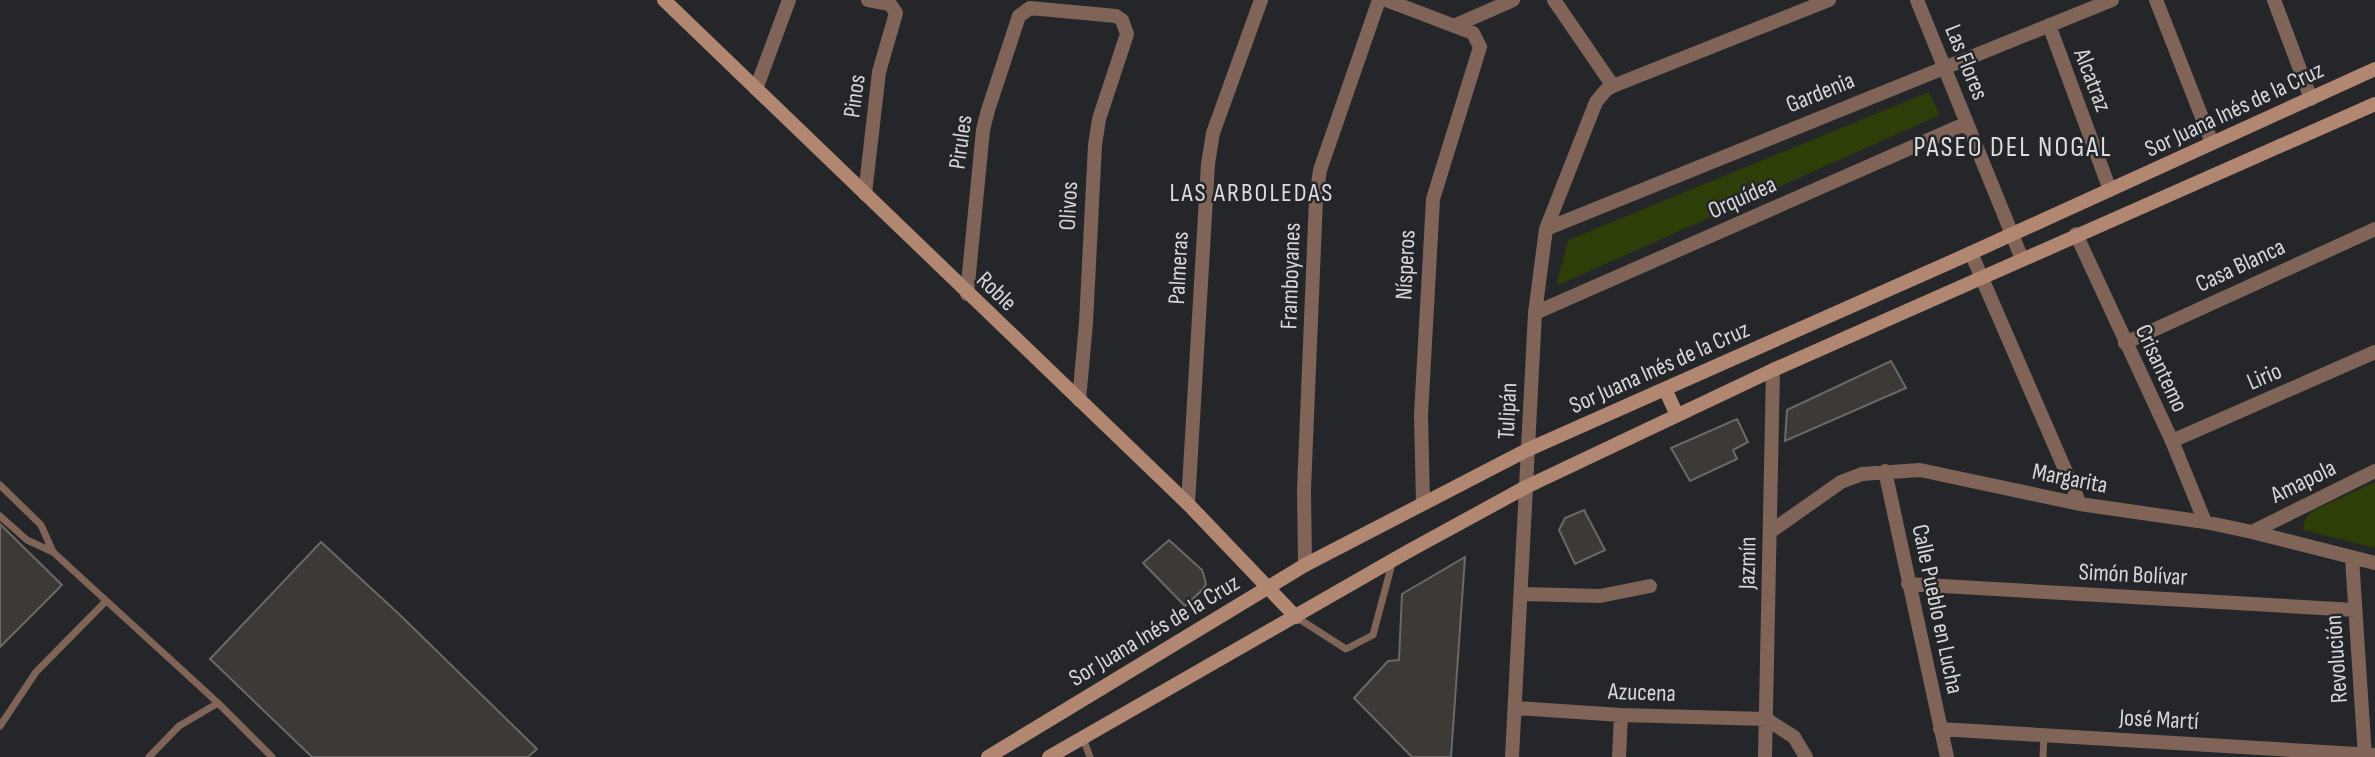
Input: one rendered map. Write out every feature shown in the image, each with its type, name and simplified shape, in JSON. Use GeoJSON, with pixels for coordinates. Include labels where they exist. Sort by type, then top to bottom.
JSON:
{"type":"FeatureCollection","features":[{"type":"Feature","properties":{"kind":"main road","name":"Roble"},"geometry":{"type":"LineString","coordinates":[[664,0],[1188,504],[1296,617]]}},
{"type":"Feature","properties":{"kind":"main road","name":"Sor Juana Inés de la Cruz"},"geometry":{"type":"LineString","coordinates":[[988,757],[1305,565],[1527,450],[1971,253],[2375,69]]}},
{"type":"Feature","properties":{"kind":"main road","name":"Sor Juana Inés de la Cruz"},"geometry":{"type":"LineString","coordinates":[[1049,757],[1394,559],[1526,487],[1773,370],[2076,234],[2374,108]]}},
{"type":"Feature","properties":{"kind":"main road"},"geometry":{"type":"LineString","coordinates":[[1665,389],[1677,415]]}},
{"type":"Feature","properties":{"kind":"street"},"geometry":{"type":"LineString","coordinates":[[756,89],[789,0]]}},
{"type":"Feature","properties":{"kind":"street","name":"Pinos"},"geometry":{"type":"LineString","coordinates":[[865,194],[879,72],[896,13],[894,7],[868,0]]}},
{"type":"Feature","properties":{"kind":"street","name":"Palmeras"},"geometry":{"type":"LineString","coordinates":[[1188,504],[1208,164],[1213,133],[1261,0]]}},
{"type":"Feature","properties":{"kind":"street","name":"Framboyanes"},"geometry":{"type":"LineString","coordinates":[[1305,565],[1304,489],[1316,199],[1320,170],[1379,0]]}},
{"type":"Feature","properties":{"kind":"street"},"geometry":{"type":"LineString","coordinates":[[1386,0],[1454,26],[1513,0]]}},
{"type":"Feature","properties":{"kind":"street"},"geometry":{"type":"LineString","coordinates":[[1554,0],[1613,86],[1829,0]]}},
{"type":"Feature","properties":{"kind":"street","name":"Las Flores"},"geometry":{"type":"LineString","coordinates":[[1917,0],[2022,259]]}},
{"type":"Feature","properties":{"kind":"street","name":"Gardenia"},"geometry":{"type":"LineString","coordinates":[[1546,229],[2112,0]]}},
{"type":"Feature","properties":{"kind":"street"},"geometry":{"type":"LineString","coordinates":[[2156,0],[2211,143]]}},
{"type":"Feature","properties":{"kind":"street"},"geometry":{"type":"LineString","coordinates":[[2274,0],[2311,99]]}},
{"type":"Feature","properties":{"kind":"street","name":"Pirules"},"geometry":{"type":"LineString","coordinates":[[967,293],[981,149],[988,110],[1019,16],[1030,8],[1116,16],[1122,20]]}},
{"type":"Feature","properties":{"kind":"street","name":"Olivos"},"geometry":{"type":"LineString","coordinates":[[1079,400],[1086,323],[1095,145],[1099,118],[1127,34],[1122,20]]}},
{"type":"Feature","properties":{"kind":"street","name":"Alcatraz"},"geometry":{"type":"LineString","coordinates":[[2049,25],[2110,190]]}},
{"type":"Feature","properties":{"kind":"street","name":"Nísperos"},"geometry":{"type":"LineString","coordinates":[[1423,503],[1421,415],[1433,199],[1480,47],[1473,33],[1454,26]]}},
{"type":"Feature","properties":{"kind":"street","name":"Tulipán"},"geometry":{"type":"LineString","coordinates":[[1512,757],[1535,313],[1546,229],[1596,102],[1613,86]]}},
{"type":"Feature","properties":{"kind":"street","name":"Orquídea"},"geometry":{"type":"LineString","coordinates":[[1535,313],[1967,123]]}},
{"type":"Feature","properties":{"kind":"street","name":"Casa Blanca"},"geometry":{"type":"LineString","coordinates":[[2125,343],[2375,229]]}},
{"type":"Feature","properties":{"kind":"street","name":"Crisantemo"},"geometry":{"type":"LineString","coordinates":[[2076,234],[2172,440],[2205,522]]}},
{"type":"Feature","properties":{"kind":"street"},"geometry":{"type":"LineString","coordinates":[[1971,253],[2080,504]]}},
{"type":"Feature","properties":{"kind":"street","name":"Lirio"},"geometry":{"type":"LineString","coordinates":[[2172,440],[2375,352]]}},
{"type":"Feature","properties":{"kind":"street","name":"Jazmín"},"geometry":{"type":"LineString","coordinates":[[1765,757],[1773,370]]}},
{"type":"Feature","properties":{"kind":"street","name":"Margarita"},"geometry":{"type":"LineString","coordinates":[[1770,532],[1841,482],[1862,474],[1920,470],[2080,504],[2252,531],[2375,563]]}},
{"type":"Feature","properties":{"kind":"street","name":"Calle Pueblo en Lucha"},"geometry":{"type":"LineString","coordinates":[[1885,471],[1947,757]]}},
{"type":"Feature","properties":{"kind":"street","name":"Amapola"},"geometry":{"type":"LineString","coordinates":[[2252,531],[2375,471]]}},
{"type":"Feature","properties":{"kind":"street","name":"Revolución"},"geometry":{"type":"LineString","coordinates":[[2352,558],[2369,755]]}},
{"type":"Feature","properties":{"kind":"street","name":"Simón Bolívar"},"geometry":{"type":"LineString","coordinates":[[1908,584],[2355,610]]}},
{"type":"Feature","properties":{"kind":"street"},"geometry":{"type":"LineString","coordinates":[[1521,594],[1600,596],[1650,586]]}},
{"type":"Feature","properties":{"kind":"street","name":"Azucena"},"geometry":{"type":"LineString","coordinates":[[1515,708],[1621,715],[1766,719]]}},
{"type":"Feature","properties":{"kind":"street"},"geometry":{"type":"LineString","coordinates":[[1619,757],[1621,715]]}},
{"type":"Feature","properties":{"kind":"street"},"geometry":{"type":"LineString","coordinates":[[1766,719],[1794,737],[1806,757]]}},
{"type":"Feature","properties":{"kind":"street","name":"José Martí"},"geometry":{"type":"LineString","coordinates":[[1940,729],[2369,755]]}},
{"type":"Feature","properties":{"kind":"lane"},"geometry":{"type":"LineString","coordinates":[[0,485],[41,525],[53,552]]}},
{"type":"Feature","properties":{"kind":"lane"},"geometry":{"type":"LineString","coordinates":[[0,516],[27,540],[53,552],[218,703],[272,757]]}},
{"type":"Feature","properties":{"kind":"lane"},"geometry":{"type":"LineString","coordinates":[[1296,617],[1346,649],[1373,635],[1394,559]]}},
{"type":"Feature","properties":{"kind":"lane"},"geometry":{"type":"LineString","coordinates":[[0,726],[36,672],[105,602]]}},
{"type":"Feature","properties":{"kind":"lane"},"geometry":{"type":"LineString","coordinates":[[149,757],[179,726],[218,703]]}},
{"type":"Feature","properties":{"kind":"lane"},"geometry":{"type":"LineString","coordinates":[[2043,757],[2044,735]]}},
{"type":"Feature","properties":{"kind":"lane"},"geometry":{"type":"LineString","coordinates":[[1083,738],[1090,757]]}},
{"type":"Feature","properties":{"kind":"green space"},"geometry":{"type":"Polygon","coordinates":[[[1929,92],[1940,115],[1556,286],[1568,240],[1929,92]]]}},
{"type":"Feature","properties":{"kind":"green space"},"geometry":{"type":"Polygon","coordinates":[[[2375,482],[2375,548],[2303,530],[2305,519],[2312,511],[2375,482]]]}},
{"type":"Feature","properties":{"kind":"building"},"geometry":{"type":"Polygon","coordinates":[[[1891,361],[1906,388],[1785,441],[1787,410],[1891,361]]]}},
{"type":"Feature","properties":{"kind":"building"},"geometry":{"type":"Polygon","coordinates":[[[1737,419],[1748,442],[1733,450],[1737,459],[1690,481],[1671,448],[1737,419]]]}},
{"type":"Feature","properties":{"kind":"building"},"geometry":{"type":"Polygon","coordinates":[[[1584,510],[1605,550],[1575,564],[1559,530],[1565,518],[1584,510]]]}},
{"type":"Feature","properties":{"kind":"building"},"geometry":{"type":"Polygon","coordinates":[[[0,524],[62,585],[0,647],[0,524]]]}},
{"type":"Feature","properties":{"kind":"building"},"geometry":{"type":"Polygon","coordinates":[[[1169,540],[1202,570],[1206,584],[1185,606],[1143,563],[1169,540]]]}},
{"type":"Feature","properties":{"kind":"building"},"geometry":{"type":"Polygon","coordinates":[[[321,542],[537,749],[528,757],[312,757],[210,659],[321,542]]]}},
{"type":"Feature","properties":{"kind":"building"},"geometry":{"type":"Polygon","coordinates":[[[1465,557],[1451,757],[1412,757],[1354,698],[1388,661],[1399,660],[1402,594],[1465,557]]]}},
{"type":"Feature","properties":{"kind":"district","name":"PASEO DEL NOGAL"},"geometry":{"type":"Point","coordinates":[2013,146]}},
{"type":"Feature","properties":{"kind":"district","name":"LAS ARBOLEDAS"},"geometry":{"type":"Point","coordinates":[1252,192]}}]}
